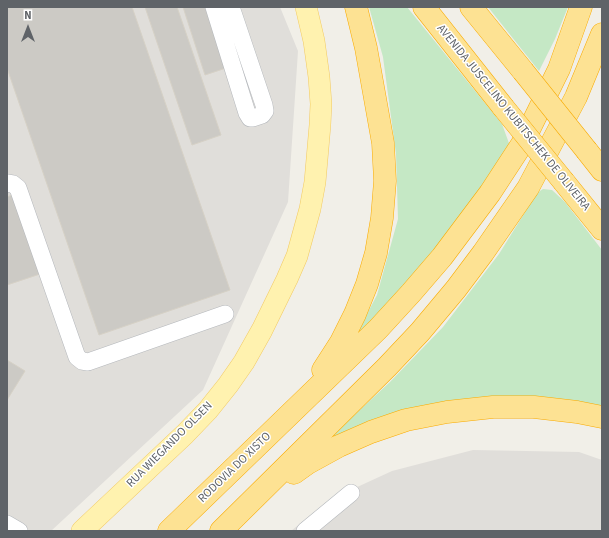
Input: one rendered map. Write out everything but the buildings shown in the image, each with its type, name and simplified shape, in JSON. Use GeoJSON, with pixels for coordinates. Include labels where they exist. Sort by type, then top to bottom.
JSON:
{"type":"FeatureCollection","features":[{"type":"Feature","properties":{"kind":"highway"},"geometry":{"type":"LineString","coordinates":[[301,404],[341,342],[355,314],[367,284],[376,254],[382,218],[385,181],[384,143],[366,48],[356,7]]}},
{"type":"Feature","properties":{"kind":"highway","name":"AVENIDA JUSCELINO KUBITSCHEK DE OLIVEIRA"},"geometry":{"type":"LineString","coordinates":[[424,7],[602,229]]}},
{"type":"Feature","properties":{"kind":"highway"},"geometry":{"type":"LineString","coordinates":[[471,7],[602,170]]}},
{"type":"Feature","properties":{"kind":"highway"},"geometry":{"type":"LineString","coordinates":[[301,404],[378,329],[412,293],[442,257],[490,193],[522,144],[537,116],[559,69],[581,7]]}},
{"type":"Feature","properties":{"kind":"highway"},"geometry":{"type":"LineString","coordinates":[[222,531],[387,367],[420,332],[456,290],[484,253],[532,181],[576,97],[602,34]]}},
{"type":"Feature","properties":{"kind":"highway","name":"RODOVIA DO XISTO"},"geometry":{"type":"LineString","coordinates":[[170,531],[301,404]]}},
{"type":"Feature","properties":{"kind":"highway"},"geometry":{"type":"LineString","coordinates":[[250,504],[308,464],[339,446],[371,432],[406,420],[447,412],[494,407],[534,407],[577,412],[602,417]]}},
{"type":"Feature","properties":{"kind":"main road","name":"RUA WIEGANDO OLSEN"},"geometry":{"type":"LineString","coordinates":[[82,531],[186,434],[228,385],[244,362],[262,330],[297,256],[310,209],[315,182],[321,104],[314,41],[306,7]]}},
{"type":"Feature","properties":{"kind":"lane"},"geometry":{"type":"LineString","coordinates":[[223,8],[250,64],[264,105],[265,111],[262,115],[253,118],[250,118],[247,114],[234,70],[223,8]]}},
{"type":"Feature","properties":{"kind":"lane"},"geometry":{"type":"LineString","coordinates":[[234,70],[250,64]]}},
{"type":"Feature","properties":{"kind":"lane"},"geometry":{"type":"LineString","coordinates":[[7,183],[13,184],[18,188],[77,357],[82,361],[88,362],[225,314]]}},
{"type":"Feature","properties":{"kind":"lane"},"geometry":{"type":"LineString","coordinates":[[305,531],[351,493]]}},
{"type":"Feature","properties":{"kind":"lane"},"geometry":{"type":"LineString","coordinates":[[7,524],[19,531]]}},
{"type":"Feature","properties":{"kind":"shaded area"},"geometry":{"type":"Polygon","coordinates":[[[7,7],[280,7],[298,51],[288,202],[203,390],[51,531],[7,531],[7,7]]]}},
{"type":"Feature","properties":{"kind":"shaded area"},"geometry":{"type":"Polygon","coordinates":[[[473,450],[579,452],[602,460],[602,531],[291,531],[329,500],[392,471],[473,450]]]}},
{"type":"Feature","properties":{"kind":"green space"},"geometry":{"type":"Polygon","coordinates":[[[369,7],[407,7],[502,124],[510,146],[456,225],[350,346],[377,295],[398,219],[396,154],[383,57],[369,7]]]}},
{"type":"Feature","properties":{"kind":"green space"},"geometry":{"type":"Polygon","coordinates":[[[488,7],[568,7],[555,39],[539,71],[488,7]]]}},
{"type":"Feature","properties":{"kind":"green space"},"geometry":{"type":"Polygon","coordinates":[[[543,189],[552,190],[565,202],[602,250],[602,408],[569,402],[324,443],[390,382],[443,327],[499,254],[537,193],[543,189]]]}}]}
